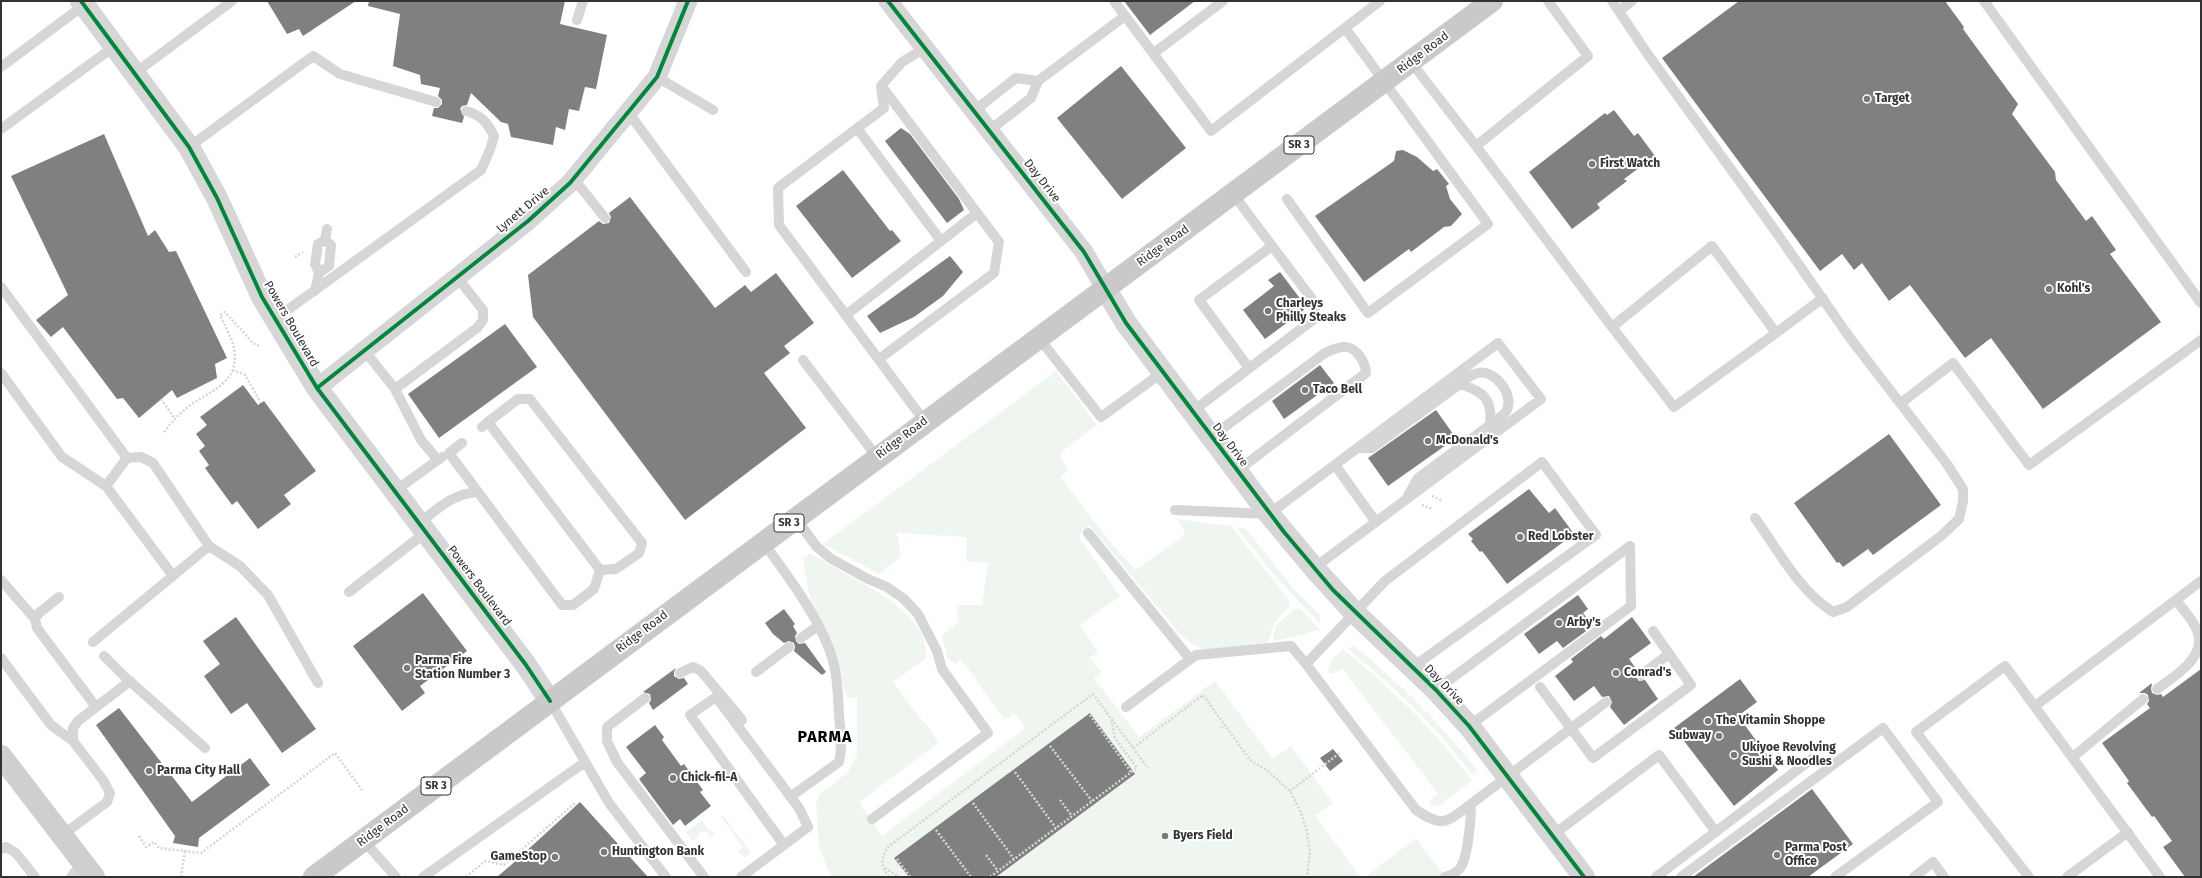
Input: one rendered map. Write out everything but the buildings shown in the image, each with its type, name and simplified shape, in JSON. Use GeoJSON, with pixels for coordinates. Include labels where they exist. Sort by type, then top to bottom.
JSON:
{"type":"FeatureCollection","features":[{"type":"Feature","properties":{"kind":"main road","name":"Ridge Road"},"geometry":{"type":"LineString","coordinates":[[314,877],[1038,337],[1234,194],[1492,1]]}},
{"type":"Feature","properties":{"kind":"main road"},"geometry":{"type":"LineString","coordinates":[[1,756],[61,836],[83,872]]}},
{"type":"Feature","properties":{"kind":"street","name":"Lynett Drive"},"geometry":{"type":"LineString","coordinates":[[317,388],[528,221],[574,179],[656,77],[688,1]]}},
{"type":"Feature","properties":{"kind":"street","name":"Day Drive"},"geometry":{"type":"LineString","coordinates":[[888,1],[1084,252],[1126,323],[1269,514],[1314,568],[1354,612],[1413,667],[1469,726],[1509,776],[1584,877]]}},
{"type":"Feature","properties":{"kind":"street","name":"Powers Boulevard"},"geometry":{"type":"LineString","coordinates":[[83,3],[188,147],[217,198],[262,297],[317,388],[526,665],[550,701]]}},
{"type":"Feature","properties":{"kind":"lane"},"geometry":{"type":"LineString","coordinates":[[135,73],[232,1]]}},
{"type":"Feature","properties":{"kind":"lane"},"geometry":{"type":"LineString","coordinates":[[577,20],[583,1]]}},
{"type":"Feature","properties":{"kind":"lane"},"geometry":{"type":"LineString","coordinates":[[1114,1],[1211,131],[1380,1]]}},
{"type":"Feature","properties":{"kind":"lane"},"geometry":{"type":"LineString","coordinates":[[1154,53],[1223,1]]}},
{"type":"Feature","properties":{"kind":"lane"},"geometry":{"type":"LineString","coordinates":[[1476,146],[1588,56],[1548,1]]}},
{"type":"Feature","properties":{"kind":"lane"},"geometry":{"type":"LineString","coordinates":[[1612,1],[1649,56],[1823,298],[1947,464],[1963,489],[1963,501],[1959,519],[1941,536],[1847,607],[1833,612],[1821,605],[1800,580],[1755,518]]}},
{"type":"Feature","properties":{"kind":"lane"},"geometry":{"type":"LineString","coordinates":[[1619,11],[1632,1]]}},
{"type":"Feature","properties":{"kind":"lane"},"geometry":{"type":"LineString","coordinates":[[1984,1],[2201,303]]}},
{"type":"Feature","properties":{"kind":"lane"},"geometry":{"type":"LineString","coordinates":[[1,67],[83,3]]}},
{"type":"Feature","properties":{"kind":"lane"},"geometry":{"type":"LineString","coordinates":[[990,130],[1031,98],[1038,81],[1125,16]]}},
{"type":"Feature","properties":{"kind":"lane"},"geometry":{"type":"LineString","coordinates":[[1286,199],[1368,313],[1488,224],[1345,28]]}},
{"type":"Feature","properties":{"kind":"lane"},"geometry":{"type":"LineString","coordinates":[[1,129],[115,46]]}},
{"type":"Feature","properties":{"kind":"lane"},"geometry":{"type":"LineString","coordinates":[[925,48],[902,62],[881,86],[884,108],[778,188],[780,225],[925,422]]}},
{"type":"Feature","properties":{"kind":"lane"},"geometry":{"type":"LineString","coordinates":[[188,147],[313,56],[335,72],[436,102]]}},
{"type":"Feature","properties":{"kind":"lane"},"geometry":{"type":"LineString","coordinates":[[1411,62],[1674,407],[1823,298]]}},
{"type":"Feature","properties":{"kind":"lane"},"geometry":{"type":"LineString","coordinates":[[656,77],[713,110]]}},
{"type":"Feature","properties":{"kind":"lane"},"geometry":{"type":"LineString","coordinates":[[974,111],[1016,78],[1038,81]]}},
{"type":"Feature","properties":{"kind":"lane"},"geometry":{"type":"LineString","coordinates":[[879,359],[994,273],[999,242],[881,86]]}},
{"type":"Feature","properties":{"kind":"lane"},"geometry":{"type":"LineString","coordinates":[[275,319],[481,170],[490,150],[494,136],[487,122],[475,114],[466,111]]}},
{"type":"Feature","properties":{"kind":"lane"},"geometry":{"type":"LineString","coordinates":[[628,112],[746,272]]}},
{"type":"Feature","properties":{"kind":"lane"},"geometry":{"type":"LineString","coordinates":[[857,128],[941,241]]}},
{"type":"Feature","properties":{"kind":"lane"},"geometry":{"type":"LineString","coordinates":[[574,179],[605,218]]}},
{"type":"Feature","properties":{"kind":"lane"},"geometry":{"type":"LineString","coordinates":[[1193,411],[1314,319],[1315,310],[1312,300],[1234,194]]}},
{"type":"Feature","properties":{"kind":"lane"},"geometry":{"type":"LineString","coordinates":[[846,315],[977,212]]}},
{"type":"Feature","properties":{"kind":"lane"},"geometry":{"type":"LineString","coordinates":[[315,290],[319,273],[315,264],[318,244],[325,240],[327,229]]}},
{"type":"Feature","properties":{"kind":"lane"},"geometry":{"type":"LineString","coordinates":[[1249,368],[1199,300],[1272,246]]}},
{"type":"Feature","properties":{"kind":"lane"},"geometry":{"type":"LineString","coordinates":[[1612,326],[1712,246],[1776,333]]}},
{"type":"Feature","properties":{"kind":"lane"},"geometry":{"type":"LineString","coordinates":[[395,389],[477,328],[483,320],[483,310],[457,277]]}},
{"type":"Feature","properties":{"kind":"lane"},"geometry":{"type":"LineString","coordinates":[[1,287],[127,458]]}},
{"type":"Feature","properties":{"kind":"lane"},"geometry":{"type":"LineString","coordinates":[[1038,337],[1101,417],[1163,372]]}},
{"type":"Feature","properties":{"kind":"lane"},"geometry":{"type":"LineString","coordinates":[[1901,403],[1953,363],[2029,465],[2201,340]]}},
{"type":"Feature","properties":{"kind":"lane"},"geometry":{"type":"LineString","coordinates":[[1174,510],[1269,514],[1498,343],[1540,399],[1314,568]]}},
{"type":"Feature","properties":{"kind":"lane"},"geometry":{"type":"LineString","coordinates":[[1212,437],[1325,353],[1337,347],[1346,346],[1354,348],[1362,360],[1366,373],[1237,470]]}},
{"type":"Feature","properties":{"kind":"lane"},"geometry":{"type":"LineString","coordinates":[[364,350],[395,389],[421,440],[438,460]]}},
{"type":"Feature","properties":{"kind":"lane"},"geometry":{"type":"LineString","coordinates":[[803,360],[877,457]]}},
{"type":"Feature","properties":{"kind":"lane"},"geometry":{"type":"LineString","coordinates":[[1357,448],[1372,448],[1460,384],[1479,372],[1487,373],[1500,383],[1508,397],[1508,406],[1505,413],[1418,478],[1406,500]]}},
{"type":"Feature","properties":{"kind":"lane"},"geometry":{"type":"LineString","coordinates":[[1,373],[62,456],[106,486],[173,576]]}},
{"type":"Feature","properties":{"kind":"lane"},"geometry":{"type":"LineString","coordinates":[[1460,384],[1478,389],[1488,402],[1492,413],[1490,425]]}},
{"type":"Feature","properties":{"kind":"lane"},"geometry":{"type":"LineString","coordinates":[[518,399],[530,399],[642,543],[639,553],[616,570],[600,570],[485,425],[518,399]]}},
{"type":"Feature","properties":{"kind":"lane"},"geometry":{"type":"LineString","coordinates":[[395,491],[462,443]]}},
{"type":"Feature","properties":{"kind":"lane"},"geometry":{"type":"LineString","coordinates":[[449,453],[562,604],[573,604],[594,589],[600,570]]}},
{"type":"Feature","properties":{"kind":"lane"},"geometry":{"type":"LineString","coordinates":[[106,486],[127,458],[141,457],[153,463],[209,546],[240,566],[268,595],[318,683]]}},
{"type":"Feature","properties":{"kind":"lane"},"geometry":{"type":"LineString","coordinates":[[1306,664],[1385,581],[1542,462],[1596,534],[1413,667]]}},
{"type":"Feature","properties":{"kind":"lane"},"geometry":{"type":"LineString","coordinates":[[1335,464],[1376,522]]}},
{"type":"Feature","properties":{"kind":"lane"},"geometry":{"type":"LineString","coordinates":[[348,592],[423,528],[449,499],[465,493],[477,492]]}},
{"type":"Feature","properties":{"kind":"lane"},"geometry":{"type":"LineString","coordinates":[[796,518],[816,546],[830,558],[866,578],[887,587],[904,599],[918,614],[937,652],[942,669],[988,733],[872,819]]}},
{"type":"Feature","properties":{"kind":"lane"},"geometry":{"type":"LineString","coordinates":[[1088,533],[1190,659]]}},
{"type":"Feature","properties":{"kind":"lane"},"geometry":{"type":"LineString","coordinates":[[763,542],[784,570],[818,626],[834,665],[840,728],[839,762],[793,795]]}},
{"type":"Feature","properties":{"kind":"lane"},"geometry":{"type":"LineString","coordinates":[[93,642],[209,546]]}},
{"type":"Feature","properties":{"kind":"lane"},"geometry":{"type":"LineString","coordinates":[[1436,690],[1630,546],[1632,606],[1469,726]]}},
{"type":"Feature","properties":{"kind":"lane"},"geometry":{"type":"LineString","coordinates":[[1,580],[35,619],[37,628],[96,707]]}},
{"type":"Feature","properties":{"kind":"lane"},"geometry":{"type":"LineString","coordinates":[[2035,706],[2201,581]]}},
{"type":"Feature","properties":{"kind":"lane"},"geometry":{"type":"LineString","coordinates":[[35,619],[39,613],[59,597]]}},
{"type":"Feature","properties":{"kind":"lane"},"geometry":{"type":"LineString","coordinates":[[2157,689],[2190,661],[2199,645],[2199,637],[2194,624],[2176,600]]}},
{"type":"Feature","properties":{"kind":"lane"},"geometry":{"type":"LineString","coordinates":[[801,638],[818,626]]}},
{"type":"Feature","properties":{"kind":"lane"},"geometry":{"type":"LineString","coordinates":[[1540,687],[1592,758],[1690,685],[1653,631]]}},
{"type":"Feature","properties":{"kind":"lane"},"geometry":{"type":"LineString","coordinates":[[1126,707],[1196,655],[1291,646],[1416,810],[1433,821],[1448,821],[1606,702]]}},
{"type":"Feature","properties":{"kind":"lane"},"geometry":{"type":"LineString","coordinates":[[756,672],[789,647]]}},
{"type":"Feature","properties":{"kind":"lane"},"geometry":{"type":"LineString","coordinates":[[1641,675],[1668,654]]}},
{"type":"Feature","properties":{"kind":"lane"},"geometry":{"type":"LineString","coordinates":[[104,656],[205,748]]}},
{"type":"Feature","properties":{"kind":"lane"},"geometry":{"type":"LineString","coordinates":[[1,658],[51,726],[73,741],[103,780],[110,793],[107,802],[61,836]]}},
{"type":"Feature","properties":{"kind":"lane"},"geometry":{"type":"LineString","coordinates":[[2029,877],[1916,732],[2005,666],[2074,757],[2160,877]]}},
{"type":"Feature","properties":{"kind":"lane"},"geometry":{"type":"LineString","coordinates":[[680,673],[693,667],[701,671],[724,696],[793,795],[808,828],[741,877]]}},
{"type":"Feature","properties":{"kind":"lane"},"geometry":{"type":"LineString","coordinates":[[73,741],[73,728],[78,721],[130,681]]}},
{"type":"Feature","properties":{"kind":"lane"},"geometry":{"type":"LineString","coordinates":[[784,845],[690,716],[716,697],[793,795]]}},
{"type":"Feature","properties":{"kind":"lane"},"geometry":{"type":"LineString","coordinates":[[645,698],[607,727],[607,741],[617,762],[704,877]]}},
{"type":"Feature","properties":{"kind":"lane"},"geometry":{"type":"LineString","coordinates":[[2074,757],[2144,699]]}},
{"type":"Feature","properties":{"kind":"lane"},"geometry":{"type":"LineString","coordinates":[[550,701],[609,803],[666,877]]}},
{"type":"Feature","properties":{"kind":"lane"},"geometry":{"type":"LineString","coordinates":[[1681,877],[1883,728],[1938,802],[1835,877]]}},
{"type":"Feature","properties":{"kind":"lane"},"geometry":{"type":"LineString","coordinates":[[1553,834],[1659,755],[1716,832]]}},
{"type":"Feature","properties":{"kind":"lane"},"geometry":{"type":"LineString","coordinates":[[1656,877],[1813,758]]}},
{"type":"Feature","properties":{"kind":"lane"},"geometry":{"type":"LineString","coordinates":[[423,877],[585,762]]}},
{"type":"Feature","properties":{"kind":"lane"},"geometry":{"type":"LineString","coordinates":[[1445,877],[1452,875],[1461,867],[1471,825],[1471,804]]}},
{"type":"Feature","properties":{"kind":"lane"},"geometry":{"type":"LineString","coordinates":[[2068,877],[2128,832]]}},
{"type":"Feature","properties":{"kind":"lane"},"geometry":{"type":"LineString","coordinates":[[364,840],[396,877]]}},
{"type":"Feature","properties":{"kind":"lane"},"geometry":{"type":"LineString","coordinates":[[1,849],[6,847],[16,853],[35,877]]}},
{"type":"Feature","properties":{"kind":"lane"},"geometry":{"type":"LineString","coordinates":[[1914,877],[1933,862],[1944,877]]}},
{"type":"Feature","properties":{"kind":"path"},"geometry":{"type":"LineString","coordinates":[[164,432],[175,419],[197,400],[220,388],[228,380],[233,370],[236,356],[233,342],[220,314],[225,312],[253,343],[259,346]]}},
{"type":"Feature","properties":{"kind":"path"},"geometry":{"type":"LineString","coordinates":[[233,370],[245,375],[261,403]]}},
{"type":"Feature","properties":{"kind":"path"},"geometry":{"type":"LineString","coordinates":[[161,399],[175,419]]}},
{"type":"Feature","properties":{"kind":"path"},"geometry":{"type":"LineString","coordinates":[[1416,502],[1432,509]]}},
{"type":"Feature","properties":{"kind":"path"},"geometry":{"type":"LineString","coordinates":[[889,877],[882,867],[882,856],[888,847],[1093,694],[1148,768]]}},
{"type":"Feature","properties":{"kind":"path"},"geometry":{"type":"LineString","coordinates":[[1133,748],[1203,695],[1250,760],[1268,771],[1290,791],[1301,812],[1307,832],[1310,852],[1307,877]]}},
{"type":"Feature","properties":{"kind":"path"},"geometry":{"type":"LineString","coordinates":[[1090,715],[1131,772]]}},
{"type":"Feature","properties":{"kind":"path"},"geometry":{"type":"LineString","coordinates":[[990,877],[1137,768],[1115,738],[1111,718]]}},
{"type":"Feature","properties":{"kind":"path"},"geometry":{"type":"LineString","coordinates":[[1221,728],[1225,726]]}},
{"type":"Feature","properties":{"kind":"path"},"geometry":{"type":"LineString","coordinates":[[1050,746],[1092,801]]}},
{"type":"Feature","properties":{"kind":"path"},"geometry":{"type":"LineString","coordinates":[[1290,791],[1341,752]]}},
{"type":"Feature","properties":{"kind":"path"},"geometry":{"type":"LineString","coordinates":[[139,836],[146,847],[154,842],[159,848],[200,853],[335,753],[362,790]]}},
{"type":"Feature","properties":{"kind":"path"},"geometry":{"type":"LineString","coordinates":[[1014,772],[1056,828]]}},
{"type":"Feature","properties":{"kind":"path"},"geometry":{"type":"LineString","coordinates":[[1060,800],[1072,816]]}},
{"type":"Feature","properties":{"kind":"path"},"geometry":{"type":"LineString","coordinates":[[466,877],[485,861],[504,865],[575,802]]}},
{"type":"Feature","properties":{"kind":"path"},"geometry":{"type":"LineString","coordinates":[[973,803],[1014,859]]}},
{"type":"Feature","properties":{"kind":"path"},"geometry":{"type":"LineString","coordinates":[[936,830],[971,877]]}},
{"type":"Feature","properties":{"kind":"path"},"geometry":{"type":"LineString","coordinates":[[181,877],[185,851]]}},
{"type":"Feature","properties":{"kind":"path"},"geometry":{"type":"LineString","coordinates":[[986,855],[998,871]]}},
{"type":"Feature","properties":{"kind":"path"},"geometry":{"type":"LineString","coordinates":[[897,859],[910,877]]}},
{"type":"Feature","properties":{"kind":"path"},"geometry":{"type":"LineString","coordinates":[[882,867],[899,877]]}},
{"type":"Feature","properties":{"kind":"shaded area"},"geometry":{"type":"Polygon","coordinates":[[[1056,371],[1097,425],[1062,451],[1061,457],[1068,470],[1060,477],[1115,548],[1135,569],[1183,536],[1185,531],[1176,519],[1231,526],[1290,602],[1289,607],[1274,623],[1268,643],[1222,652],[1212,652],[1202,649],[1180,634],[1089,525],[1078,536],[1120,596],[1080,625],[1098,652],[1090,658],[1102,672],[1094,678],[1139,737],[1215,681],[1273,759],[1291,746],[1333,803],[1315,816],[1361,877],[831,877],[819,847],[816,801],[821,793],[848,772],[857,755],[857,698],[846,697],[838,660],[810,599],[803,559],[810,553],[883,595],[915,623],[924,640],[926,658],[893,682],[923,722],[928,726],[938,743],[859,802],[882,836],[1026,728],[1014,713],[1005,720],[961,659],[955,664],[947,657],[942,636],[959,621],[956,605],[982,605],[988,563],[966,561],[967,537],[897,533],[901,557],[879,574],[823,544],[1056,371]]]}},
{"type":"Feature","properties":{"kind":"shaded area"},"geometry":{"type":"Polygon","coordinates":[[[1236,527],[1245,528],[1292,587],[1320,615],[1320,624],[1277,578],[1236,527]]]}},
{"type":"Feature","properties":{"kind":"shaded area"},"geometry":{"type":"Polygon","coordinates":[[[1294,609],[1300,609],[1320,630],[1275,641],[1273,638],[1276,626],[1294,609]]]}},
{"type":"Feature","properties":{"kind":"shaded area"},"geometry":{"type":"Polygon","coordinates":[[[1354,646],[1419,704],[1449,736],[1477,770],[1473,775],[1429,723],[1382,678],[1347,648],[1354,646]]]}},
{"type":"Feature","properties":{"kind":"shaded area"},"geometry":{"type":"Polygon","coordinates":[[[1343,649],[1412,710],[1443,744],[1472,781],[1440,805],[1431,806],[1430,801],[1438,794],[1343,669],[1332,674],[1328,672],[1331,661],[1343,649]]]}},
{"type":"Feature","properties":{"kind":"shaded area"},"geometry":{"type":"Polygon","coordinates":[[[723,815],[751,854],[744,857],[738,851],[743,847],[721,817],[723,815]]]}},
{"type":"Feature","properties":{"kind":"shaded area"},"geometry":{"type":"Polygon","coordinates":[[[702,820],[708,830],[710,829],[715,835],[712,837],[707,832],[701,831],[693,842],[686,832],[702,820]]]}},
{"type":"Feature","properties":{"kind":"shaded area"},"geometry":{"type":"Polygon","coordinates":[[[1416,838],[1445,877],[1365,877],[1416,838]]]}},
{"type":"Feature","properties":{"kind":"cycle path"},"geometry":{"type":"LineString","coordinates":[[81,1],[189,147],[217,198],[262,297],[317,388],[526,665],[550,701]]}},
{"type":"Feature","properties":{"kind":"cycle path"},"geometry":{"type":"LineString","coordinates":[[317,388],[528,221],[570,183],[657,77],[688,1]]}},
{"type":"Feature","properties":{"kind":"cycle path"},"geometry":{"type":"LineString","coordinates":[[888,1],[1084,252],[1126,323],[1284,532],[1333,590],[1436,690],[1469,726],[1584,877]]}},
{"type":"Feature","properties":{"kind":"place","name":"Target"},"geometry":{"type":"Point","coordinates":[1867,99]}},
{"type":"Feature","properties":{"kind":"place","name":"First Watch"},"geometry":{"type":"Point","coordinates":[1592,164]}},
{"type":"Feature","properties":{"kind":"place","name":"Kohl's"},"geometry":{"type":"Point","coordinates":[2049,289]}},
{"type":"Feature","properties":{"kind":"place","name":"Charleys Philly Steaks"},"geometry":{"type":"Point","coordinates":[1268,311]}},
{"type":"Feature","properties":{"kind":"place","name":"Taco Bell"},"geometry":{"type":"Point","coordinates":[1305,390]}},
{"type":"Feature","properties":{"kind":"place","name":"McDonald's"},"geometry":{"type":"Point","coordinates":[1428,441]}},
{"type":"Feature","properties":{"kind":"place","name":"Red Lobster"},"geometry":{"type":"Point","coordinates":[1520,537]}},
{"type":"Feature","properties":{"kind":"place","name":"Arby's"},"geometry":{"type":"Point","coordinates":[1559,623]}},
{"type":"Feature","properties":{"kind":"place","name":"Parma Fire Station Number 3"},"geometry":{"type":"Point","coordinates":[407,668]}},
{"type":"Feature","properties":{"kind":"place","name":"Conrad's"},"geometry":{"type":"Point","coordinates":[1616,673]}},
{"type":"Feature","properties":{"kind":"place","name":"The Vitamin Shoppe"},"geometry":{"type":"Point","coordinates":[1708,721]}},
{"type":"Feature","properties":{"kind":"place","name":"Subway"},"geometry":{"type":"Point","coordinates":[1719,736]}},
{"type":"Feature","properties":{"kind":"place","name":"Ukiyoe Revolving Sushi & Noodles"},"geometry":{"type":"Point","coordinates":[1734,755]}},
{"type":"Feature","properties":{"kind":"place","name":"Parma City Hall"},"geometry":{"type":"Point","coordinates":[149,771]}},
{"type":"Feature","properties":{"kind":"place","name":"Chick-fil-A"},"geometry":{"type":"Point","coordinates":[673,778]}},
{"type":"Feature","properties":{"kind":"place","name":"Byers Field"},"geometry":{"type":"Point","coordinates":[1165,836]}},
{"type":"Feature","properties":{"kind":"place","name":"Huntington Bank"},"geometry":{"type":"Point","coordinates":[604,852]}},
{"type":"Feature","properties":{"kind":"place","name":"Parma Post Office"},"geometry":{"type":"Point","coordinates":[1777,855]}},
{"type":"Feature","properties":{"kind":"place","name":"GameStop"},"geometry":{"type":"Point","coordinates":[555,857]}},
{"type":"Feature","properties":{"kind":"district","name":"PARMA"},"geometry":{"type":"Point","coordinates":[825,738]}}]}
